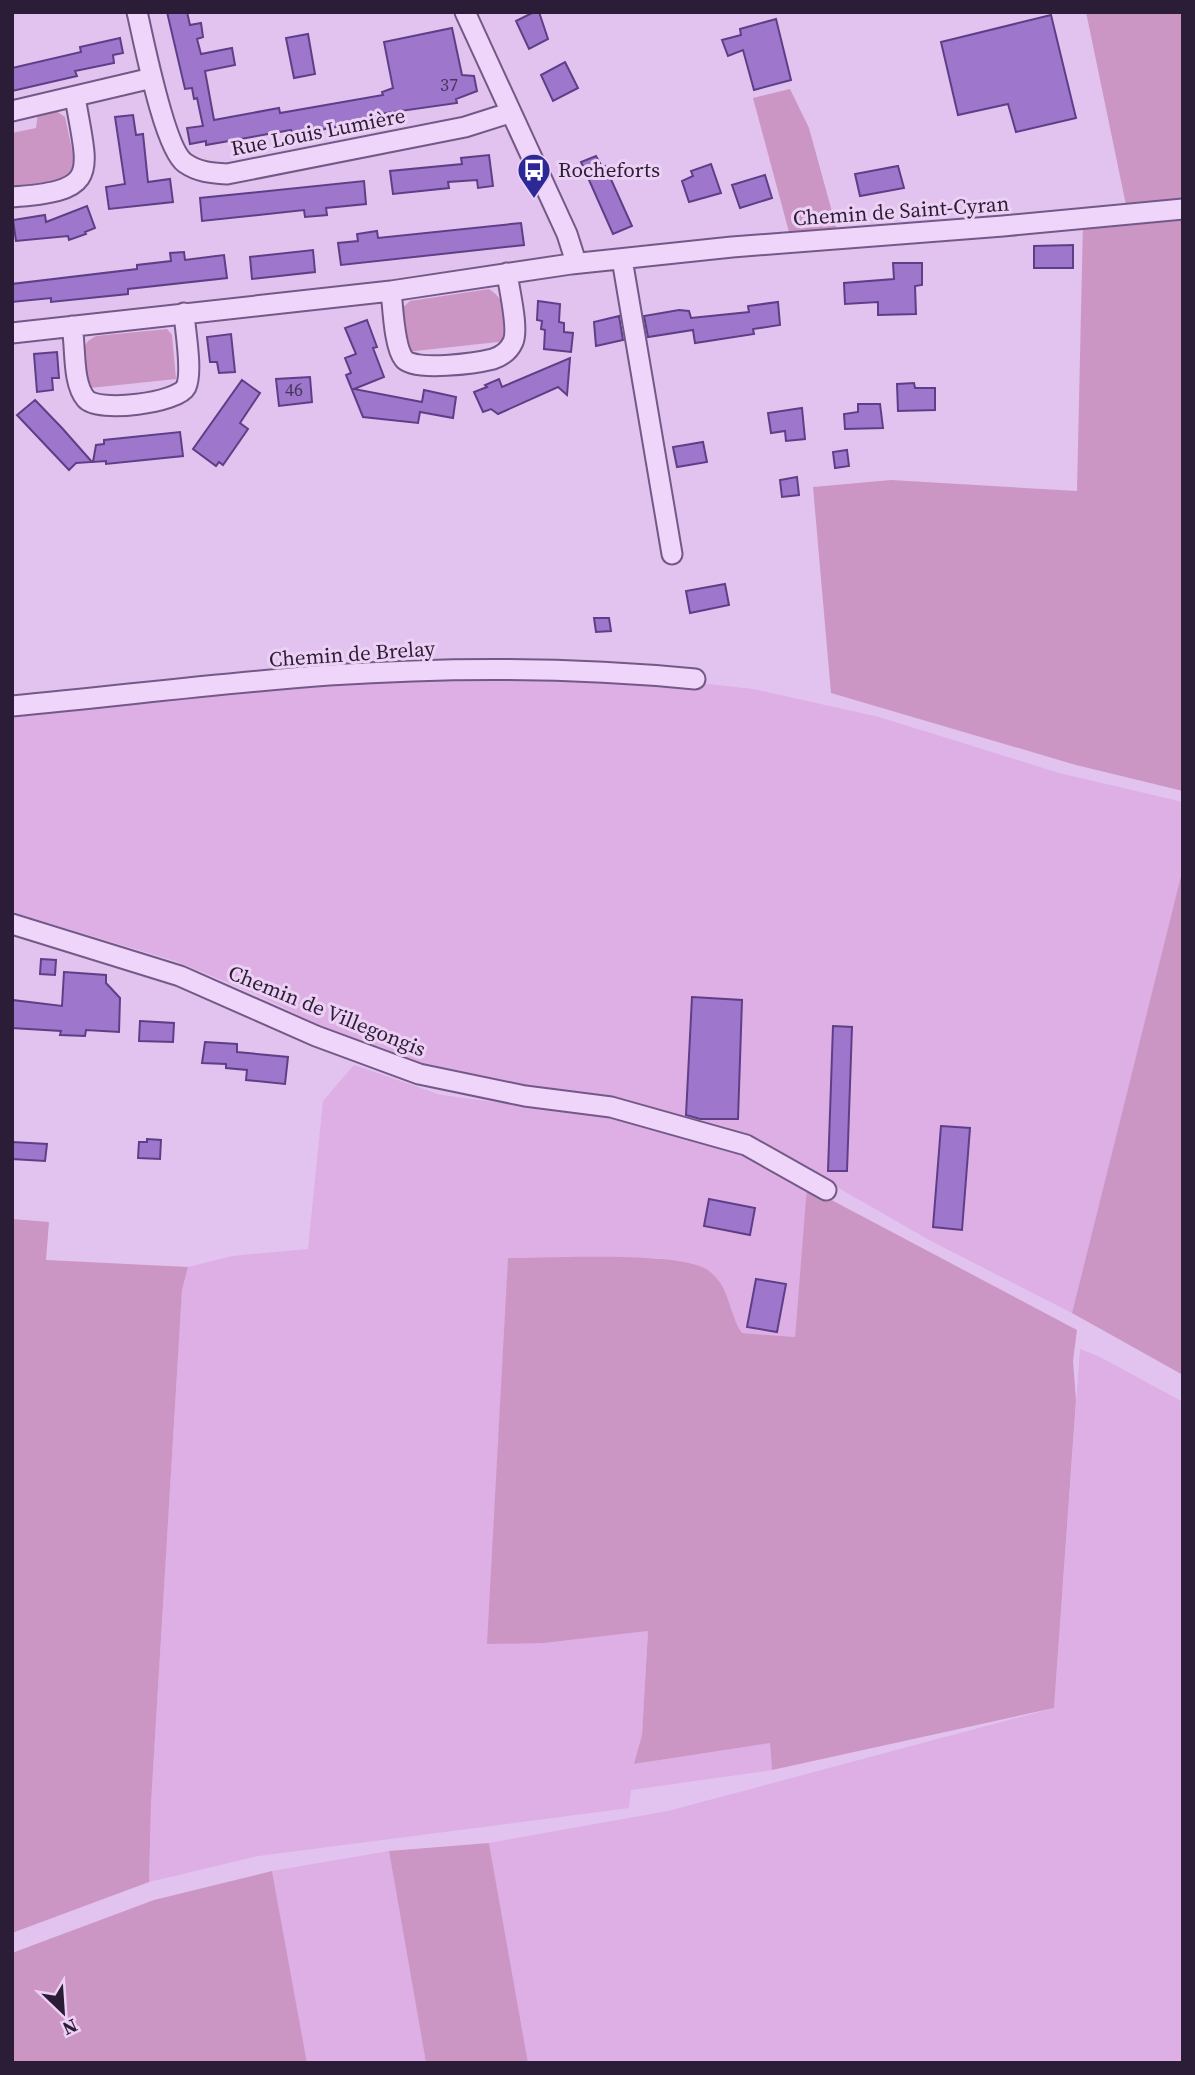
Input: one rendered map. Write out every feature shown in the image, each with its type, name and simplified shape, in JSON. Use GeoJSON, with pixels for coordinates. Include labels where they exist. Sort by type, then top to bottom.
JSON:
{"type":"FeatureCollection","features":[{"type":"Feature","properties":{"kind":"street","name":"Rue Louis Lumière"},"geometry":{"type":"LineString","coordinates":[[137,12],[152,78],[175,153],[184,163],[206,173],[226,174],[465,127],[509,113]]}},
{"type":"Feature","properties":{"kind":"street"},"geometry":{"type":"LineString","coordinates":[[464,12],[567,234],[574,256],[571,264]]}},
{"type":"Feature","properties":{"kind":"street"},"geometry":{"type":"LineString","coordinates":[[12,111],[152,78]]}},
{"type":"Feature","properties":{"kind":"street"},"geometry":{"type":"LineString","coordinates":[[12,197],[53,194],[69,189],[82,177],[86,162],[75,97]]}},
{"type":"Feature","properties":{"kind":"street","name":"Chemin de Saint-Cyran"},"geometry":{"type":"LineString","coordinates":[[12,333],[391,290],[571,264],[1183,209]]}},
{"type":"Feature","properties":{"kind":"street"},"geometry":{"type":"LineString","coordinates":[[622,259],[672,554]]}},
{"type":"Feature","properties":{"kind":"street"},"geometry":{"type":"LineString","coordinates":[[391,290],[399,348],[404,360],[415,366],[427,366],[494,359],[506,353],[515,340],[507,273]]}},
{"type":"Feature","properties":{"kind":"street"},"geometry":{"type":"LineString","coordinates":[[72,326],[80,390],[88,402],[102,408],[173,398],[184,391],[189,380],[184,313]]}},
{"type":"Feature","properties":{"kind":"street","name":"Chemin de Brelay"},"geometry":{"type":"LineString","coordinates":[[12,706],[329,675],[457,670],[640,673],[695,678]]}},
{"type":"Feature","properties":{"kind":"street","name":"Chemin de Villegongis"},"geometry":{"type":"LineString","coordinates":[[12,923],[180,976],[316,1036],[419,1074],[525,1096],[611,1107],[746,1145],[827,1190]]}},
{"type":"Feature","properties":{"kind":"shaded area"},"geometry":{"type":"Polygon","coordinates":[[[1086,12],[1183,12],[1183,205],[1126,205],[1086,12]]]}},
{"type":"Feature","properties":{"kind":"shaded area"},"geometry":{"type":"Polygon","coordinates":[[[790,89],[809,128],[837,230],[789,232],[753,98],[790,89]]]}},
{"type":"Feature","properties":{"kind":"shaded area"},"geometry":{"type":"Polygon","coordinates":[[[56,111],[65,117],[77,173],[72,180],[12,189],[12,133],[36,128],[38,113],[56,111]]]}},
{"type":"Feature","properties":{"kind":"shaded area"},"geometry":{"type":"Polygon","coordinates":[[[1183,214],[1183,791],[1076,765],[831,693],[813,487],[891,480],[1077,491],[1083,222],[1183,214]]]}},
{"type":"Feature","properties":{"kind":"shaded area"},"geometry":{"type":"Polygon","coordinates":[[[489,289],[503,305],[507,341],[406,352],[400,310],[410,301],[489,289]]]}},
{"type":"Feature","properties":{"kind":"shaded area"},"geometry":{"type":"Polygon","coordinates":[[[167,329],[172,335],[176,379],[90,388],[83,349],[88,341],[96,336],[167,329]]]}},
{"type":"Feature","properties":{"kind":"shaded area"},"geometry":{"type":"Polygon","coordinates":[[[480,673],[672,680],[753,689],[879,717],[1059,773],[1183,802],[1183,868],[1072,1313],[931,1241],[809,1171],[795,1337],[742,1333],[705,1269],[658,1258],[508,1259],[544,1643],[648,1631],[642,1735],[635,1764],[770,1743],[772,1770],[631,1790],[629,1808],[258,1856],[149,1882],[151,1804],[182,1290],[188,1267],[232,1256],[308,1249],[323,1101],[354,1065],[441,1095],[516,1105],[587,1109],[480,1085],[359,1045],[256,994],[175,961],[12,912],[12,711],[165,695],[480,673]]]}},
{"type":"Feature","properties":{"kind":"shaded area"},"geometry":{"type":"Polygon","coordinates":[[[1183,868],[1183,1375],[1072,1313],[1183,868]]]}},
{"type":"Feature","properties":{"kind":"shaded area"},"geometry":{"type":"Polygon","coordinates":[[[807,1187],[1077,1330],[1073,1361],[1076,1400],[1054,1708],[772,1770],[770,1743],[634,1764],[642,1735],[648,1631],[544,1643],[487,1644],[508,1258],[641,1258],[691,1263],[706,1269],[720,1283],[742,1333],[795,1337],[807,1187]]]}},
{"type":"Feature","properties":{"kind":"shaded area"},"geometry":{"type":"Polygon","coordinates":[[[12,1219],[49,1222],[46,1260],[188,1267],[182,1290],[151,1804],[149,1882],[12,1933],[12,1219]]]}},
{"type":"Feature","properties":{"kind":"shaded area"},"geometry":{"type":"Polygon","coordinates":[[[1080,1349],[1183,1402],[1183,2063],[528,2063],[489,1843],[668,1811],[1054,1708],[1080,1349]]]}},
{"type":"Feature","properties":{"kind":"shaded area"},"geometry":{"type":"Polygon","coordinates":[[[489,1843],[528,2063],[426,2063],[389,1851],[489,1843]]]}},
{"type":"Feature","properties":{"kind":"shaded area"},"geometry":{"type":"Polygon","coordinates":[[[389,1851],[426,2063],[307,2063],[272,1871],[389,1851]]]}},
{"type":"Feature","properties":{"kind":"shaded area"},"geometry":{"type":"Polygon","coordinates":[[[272,1871],[307,2063],[12,2063],[12,1953],[154,1900],[272,1871]]]}},
{"type":"Feature","properties":{"kind":"building"},"geometry":{"type":"Polygon","coordinates":[[[167,12],[187,12],[190,25],[201,23],[203,37],[197,39],[201,54],[232,48],[235,65],[205,71],[214,120],[279,108],[280,113],[383,95],[382,92],[393,88],[384,42],[452,28],[462,75],[474,76],[477,91],[456,99],[457,103],[379,114],[380,119],[292,135],[291,130],[206,145],[206,141],[190,144],[187,128],[203,126],[197,98],[194,99],[192,88],[185,89],[167,12]]]}},
{"type":"Feature","properties":{"kind":"building"},"geometry":{"type":"Polygon","coordinates":[[[539,12],[548,39],[529,49],[516,21],[539,12]]]}},
{"type":"Feature","properties":{"kind":"building"},"geometry":{"type":"Polygon","coordinates":[[[1051,15],[1076,118],[1016,132],[1008,104],[958,115],[941,42],[1051,15]]]}},
{"type":"Feature","properties":{"kind":"building"},"geometry":{"type":"Polygon","coordinates":[[[776,19],[791,80],[754,90],[743,50],[728,56],[722,40],[741,35],[740,29],[776,19]]]}},
{"type":"Feature","properties":{"kind":"building"},"geometry":{"type":"Polygon","coordinates":[[[308,34],[315,74],[294,78],[286,38],[308,34]]]}},
{"type":"Feature","properties":{"kind":"building"},"geometry":{"type":"Polygon","coordinates":[[[120,38],[123,53],[113,55],[114,63],[75,71],[77,76],[12,91],[12,68],[81,52],[80,47],[120,38]]]}},
{"type":"Feature","properties":{"kind":"building"},"geometry":{"type":"Polygon","coordinates":[[[565,62],[578,88],[553,101],[541,75],[565,62]]]}},
{"type":"Feature","properties":{"kind":"building"},"geometry":{"type":"Polygon","coordinates":[[[133,115],[136,135],[143,134],[148,182],[170,179],[173,202],[109,209],[106,187],[125,184],[115,117],[133,115]]]}},
{"type":"Feature","properties":{"kind":"building"},"geometry":{"type":"Polygon","coordinates":[[[489,155],[493,186],[478,188],[477,180],[448,182],[449,188],[393,194],[390,171],[462,164],[461,158],[489,155]]]}},
{"type":"Feature","properties":{"kind":"building"},"geometry":{"type":"Polygon","coordinates":[[[596,156],[602,167],[605,166],[632,226],[613,234],[581,162],[596,156]]]}},
{"type":"Feature","properties":{"kind":"building"},"geometry":{"type":"Polygon","coordinates":[[[711,164],[721,193],[689,202],[682,181],[693,176],[691,171],[711,164]]]}},
{"type":"Feature","properties":{"kind":"building"},"geometry":{"type":"Polygon","coordinates":[[[898,166],[904,188],[860,196],[855,174],[898,166]]]}},
{"type":"Feature","properties":{"kind":"building"},"geometry":{"type":"Polygon","coordinates":[[[765,175],[772,198],[740,208],[732,185],[765,175]]]}},
{"type":"Feature","properties":{"kind":"building"},"geometry":{"type":"Polygon","coordinates":[[[364,181],[366,204],[326,208],[327,215],[305,217],[304,210],[202,221],[200,198],[364,181]]]}},
{"type":"Feature","properties":{"kind":"building"},"geometry":{"type":"Polygon","coordinates":[[[87,206],[95,228],[85,232],[86,234],[69,240],[68,236],[16,241],[13,220],[45,215],[46,222],[87,206]]]}},
{"type":"Feature","properties":{"kind":"building"},"geometry":{"type":"Polygon","coordinates":[[[521,223],[524,245],[341,265],[338,243],[358,241],[357,234],[377,231],[378,238],[521,223]]]}},
{"type":"Feature","properties":{"kind":"building"},"geometry":{"type":"Polygon","coordinates":[[[1073,245],[1073,268],[1034,268],[1034,246],[1073,245]]]}},
{"type":"Feature","properties":{"kind":"building"},"geometry":{"type":"Polygon","coordinates":[[[313,250],[315,272],[252,279],[250,257],[313,250]]]}},
{"type":"Feature","properties":{"kind":"building"},"geometry":{"type":"Polygon","coordinates":[[[184,252],[185,260],[224,255],[227,278],[128,289],[128,294],[51,302],[51,298],[12,302],[12,284],[137,269],[137,265],[171,261],[170,253],[184,252]]]}},
{"type":"Feature","properties":{"kind":"building"},"geometry":{"type":"Polygon","coordinates":[[[893,263],[922,263],[922,285],[915,286],[916,314],[878,315],[878,302],[845,304],[844,283],[894,279],[893,263]]]}},
{"type":"Feature","properties":{"kind":"building"},"geometry":{"type":"Polygon","coordinates":[[[538,301],[560,304],[559,322],[564,323],[564,332],[573,333],[571,352],[544,349],[545,330],[541,329],[542,321],[537,320],[538,301]]]}},
{"type":"Feature","properties":{"kind":"building"},"geometry":{"type":"Polygon","coordinates":[[[778,302],[780,325],[753,329],[754,334],[695,343],[693,330],[648,337],[644,316],[679,310],[689,311],[691,318],[749,312],[748,306],[778,302]]]}},
{"type":"Feature","properties":{"kind":"building"},"geometry":{"type":"Polygon","coordinates":[[[619,316],[623,340],[596,346],[594,322],[619,316]]]}},
{"type":"Feature","properties":{"kind":"building"},"geometry":{"type":"Polygon","coordinates":[[[367,320],[377,347],[373,348],[384,377],[354,389],[422,402],[424,390],[456,397],[453,418],[420,412],[418,423],[363,417],[346,375],[351,373],[345,358],[356,354],[345,328],[367,320]]]}},
{"type":"Feature","properties":{"kind":"building"},"geometry":{"type":"Polygon","coordinates":[[[231,334],[235,372],[219,373],[217,362],[210,362],[207,337],[231,334]]]}},
{"type":"Feature","properties":{"kind":"building"},"geometry":{"type":"Polygon","coordinates":[[[57,352],[59,378],[52,378],[53,390],[37,392],[34,354],[57,352]]]}},
{"type":"Feature","properties":{"kind":"building"},"geometry":{"type":"Polygon","coordinates":[[[570,358],[567,395],[558,387],[498,414],[491,409],[483,412],[474,392],[487,387],[485,385],[499,379],[502,387],[570,358]]]}},
{"type":"Feature","properties":{"kind":"building"},"geometry":{"type":"Polygon","coordinates":[[[310,377],[312,402],[279,406],[276,379],[310,377]]]}},
{"type":"Feature","properties":{"kind":"building"},"geometry":{"type":"Polygon","coordinates":[[[242,380],[260,393],[240,423],[248,429],[223,465],[219,462],[216,466],[193,449],[242,380]]]}},
{"type":"Feature","properties":{"kind":"building"},"geometry":{"type":"Polygon","coordinates":[[[914,383],[915,388],[935,388],[935,410],[898,411],[897,384],[914,383]]]}},
{"type":"Feature","properties":{"kind":"building"},"geometry":{"type":"Polygon","coordinates":[[[35,400],[92,462],[76,463],[69,470],[17,415],[35,400]]]}},
{"type":"Feature","properties":{"kind":"building"},"geometry":{"type":"Polygon","coordinates":[[[858,404],[880,404],[883,428],[845,429],[844,414],[858,412],[858,404]]]}},
{"type":"Feature","properties":{"kind":"building"},"geometry":{"type":"Polygon","coordinates":[[[802,408],[805,439],[786,441],[785,431],[771,433],[768,413],[802,408]]]}},
{"type":"Feature","properties":{"kind":"building"},"geometry":{"type":"Polygon","coordinates":[[[180,432],[183,456],[106,464],[106,461],[93,462],[96,445],[104,444],[104,440],[180,432]]]}},
{"type":"Feature","properties":{"kind":"building"},"geometry":{"type":"Polygon","coordinates":[[[703,442],[707,462],[677,467],[673,447],[703,442]]]}},
{"type":"Feature","properties":{"kind":"building"},"geometry":{"type":"Polygon","coordinates":[[[847,450],[849,466],[835,468],[833,452],[847,450]]]}},
{"type":"Feature","properties":{"kind":"building"},"geometry":{"type":"Polygon","coordinates":[[[797,477],[799,495],[782,497],[780,480],[797,477]]]}},
{"type":"Feature","properties":{"kind":"building"},"geometry":{"type":"Polygon","coordinates":[[[725,584],[729,605],[690,613],[686,591],[725,584]]]}},
{"type":"Feature","properties":{"kind":"building"},"geometry":{"type":"Polygon","coordinates":[[[594,618],[609,618],[611,631],[596,632],[594,618]]]}},
{"type":"Feature","properties":{"kind":"building"},"geometry":{"type":"Polygon","coordinates":[[[41,959],[56,960],[55,975],[40,974],[41,959]]]}},
{"type":"Feature","properties":{"kind":"building"},"geometry":{"type":"Polygon","coordinates":[[[64,972],[106,975],[106,983],[120,998],[119,1032],[86,1030],[85,1036],[60,1035],[61,1031],[12,1028],[12,1000],[62,1006],[64,972]]]}},
{"type":"Feature","properties":{"kind":"building"},"geometry":{"type":"Polygon","coordinates":[[[692,997],[742,1000],[738,1119],[700,1119],[686,1115],[692,997]]]}},
{"type":"Feature","properties":{"kind":"building"},"geometry":{"type":"Polygon","coordinates":[[[140,1021],[174,1023],[173,1042],[139,1041],[140,1021]]]}},
{"type":"Feature","properties":{"kind":"building"},"geometry":{"type":"Polygon","coordinates":[[[833,1026],[852,1027],[847,1171],[828,1171],[833,1026]]]}},
{"type":"Feature","properties":{"kind":"building"},"geometry":{"type":"Polygon","coordinates":[[[205,1042],[237,1044],[237,1052],[288,1057],[285,1084],[246,1080],[247,1070],[226,1068],[226,1064],[202,1063],[205,1042]]]}},
{"type":"Feature","properties":{"kind":"building"},"geometry":{"type":"Polygon","coordinates":[[[941,1126],[970,1128],[962,1230],[933,1227],[941,1126]]]}},
{"type":"Feature","properties":{"kind":"building"},"geometry":{"type":"Polygon","coordinates":[[[147,1139],[161,1140],[160,1159],[138,1158],[139,1142],[147,1142],[147,1139]]]}},
{"type":"Feature","properties":{"kind":"building"},"geometry":{"type":"Polygon","coordinates":[[[12,1142],[47,1144],[45,1161],[12,1159],[12,1142]]]}},
{"type":"Feature","properties":{"kind":"building"},"geometry":{"type":"Polygon","coordinates":[[[709,1199],[755,1208],[750,1235],[704,1226],[709,1199]]]}},
{"type":"Feature","properties":{"kind":"building"},"geometry":{"type":"Polygon","coordinates":[[[756,1279],[786,1284],[777,1332],[747,1327],[756,1279]]]}},
{"type":"Feature","properties":{"kind":"place","name":"Rocheforts"},"geometry":{"type":"Point","coordinates":[534,200]}}]}
